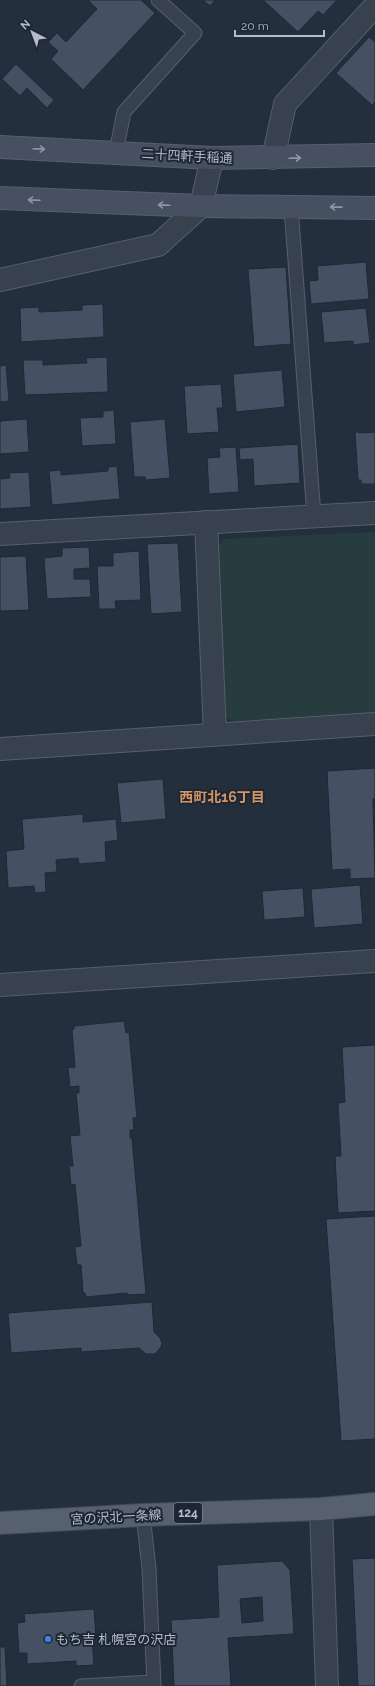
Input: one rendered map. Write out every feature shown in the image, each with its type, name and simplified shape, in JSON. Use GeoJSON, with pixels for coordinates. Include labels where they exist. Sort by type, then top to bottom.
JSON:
{"type":"FeatureCollection","features":[{"type":"Feature","properties":{"kind":"main road","name":"宮の沢北一条線"},"geometry":{"type":"LineString","coordinates":[[0,1523],[143,1515],[321,1509],[375,1504]]}},
{"type":"Feature","properties":{"kind":"street"},"geometry":{"type":"LineString","coordinates":[[273,158],[285,104],[375,6]]}},
{"type":"Feature","properties":{"kind":"street","name":"二十四軒手稲通"},"geometry":{"type":"LineString","coordinates":[[0,147],[212,158],[375,155]]}},
{"type":"Feature","properties":{"kind":"street"},"geometry":{"type":"LineString","coordinates":[[0,280],[158,245],[201,206],[212,158]]}},
{"type":"Feature","properties":{"kind":"street"},"geometry":{"type":"LineString","coordinates":[[0,198],[201,206],[375,208]]}},
{"type":"Feature","properties":{"kind":"street"},"geometry":{"type":"LineString","coordinates":[[0,534],[375,513]]}},
{"type":"Feature","properties":{"kind":"street"},"geometry":{"type":"LineString","coordinates":[[206,522],[215,734]]}},
{"type":"Feature","properties":{"kind":"street"},"geometry":{"type":"LineString","coordinates":[[0,749],[375,724]]}},
{"type":"Feature","properties":{"kind":"street"},"geometry":{"type":"LineString","coordinates":[[0,985],[375,961]]}},
{"type":"Feature","properties":{"kind":"street"},"geometry":{"type":"LineString","coordinates":[[321,1509],[327,1686]]}},
{"type":"Feature","properties":{"kind":"lane"},"geometry":{"type":"LineString","coordinates":[[116,152],[124,112],[196,33],[158,0]]}},
{"type":"Feature","properties":{"kind":"lane"},"geometry":{"type":"LineString","coordinates":[[291,207],[314,516]]}},
{"type":"Feature","properties":{"kind":"lane"},"geometry":{"type":"LineString","coordinates":[[81,1686],[153,1684],[149,1568],[143,1515]]}},
{"type":"Feature","properties":{"kind":"green space"},"geometry":{"type":"Polygon","coordinates":[[[375,532],[375,713],[234,721],[226,718],[218,546],[224,539],[375,532]]]}},
{"type":"Feature","properties":{"kind":"building"},"geometry":{"type":"Polygon","coordinates":[[[88,0],[141,0],[155,13],[83,90],[51,59],[58,51],[48,42],[57,33],[66,42],[97,9],[88,0]]]}},
{"type":"Feature","properties":{"kind":"building"},"geometry":{"type":"Polygon","coordinates":[[[203,0],[215,0],[210,6],[203,0]]]}},
{"type":"Feature","properties":{"kind":"building"},"geometry":{"type":"Polygon","coordinates":[[[263,0],[337,0],[323,15],[318,11],[298,32],[263,0]]]}},
{"type":"Feature","properties":{"kind":"building"},"geometry":{"type":"Polygon","coordinates":[[[369,37],[375,42],[375,102],[372,105],[336,73],[369,37]]]}},
{"type":"Feature","properties":{"kind":"building"},"geometry":{"type":"Polygon","coordinates":[[[16,64],[54,100],[47,108],[27,88],[20,96],[2,79],[16,64]]]}},
{"type":"Feature","properties":{"kind":"building"},"geometry":{"type":"Polygon","coordinates":[[[366,262],[369,299],[311,304],[309,281],[318,280],[317,266],[366,262]]]}},
{"type":"Feature","properties":{"kind":"building"},"geometry":{"type":"Polygon","coordinates":[[[286,267],[291,344],[254,347],[248,269],[286,267]]]}},
{"type":"Feature","properties":{"kind":"building"},"geometry":{"type":"Polygon","coordinates":[[[103,304],[104,337],[21,342],[20,308],[39,307],[39,312],[82,310],[82,305],[103,304]]]}},
{"type":"Feature","properties":{"kind":"building"},"geometry":{"type":"Polygon","coordinates":[[[366,308],[370,343],[353,345],[353,341],[324,343],[321,312],[366,308]]]}},
{"type":"Feature","properties":{"kind":"building"},"geometry":{"type":"Polygon","coordinates":[[[107,357],[108,392],[25,395],[23,360],[43,360],[43,365],[87,363],[86,358],[107,357]]]}},
{"type":"Feature","properties":{"kind":"building"},"geometry":{"type":"Polygon","coordinates":[[[6,365],[9,401],[0,402],[0,366],[6,365]]]}},
{"type":"Feature","properties":{"kind":"building"},"geometry":{"type":"Polygon","coordinates":[[[282,370],[285,407],[236,412],[233,374],[282,370]]]}},
{"type":"Feature","properties":{"kind":"building"},"geometry":{"type":"Polygon","coordinates":[[[221,384],[223,408],[217,408],[219,432],[187,434],[184,386],[221,384]]]}},
{"type":"Feature","properties":{"kind":"building"},"geometry":{"type":"Polygon","coordinates":[[[114,410],[116,444],[82,446],[80,418],[103,417],[103,411],[114,410]]]}},
{"type":"Feature","properties":{"kind":"building"},"geometry":{"type":"Polygon","coordinates":[[[27,419],[29,452],[0,454],[0,421],[27,419]]]}},
{"type":"Feature","properties":{"kind":"building"},"geometry":{"type":"Polygon","coordinates":[[[165,419],[170,478],[146,480],[145,477],[134,477],[130,422],[165,419]]]}},
{"type":"Feature","properties":{"kind":"building"},"geometry":{"type":"Polygon","coordinates":[[[355,432],[375,432],[375,484],[361,484],[361,480],[358,480],[355,432]]]}},
{"type":"Feature","properties":{"kind":"building"},"geometry":{"type":"Polygon","coordinates":[[[298,444],[300,483],[254,486],[253,459],[240,460],[239,448],[298,444]]]}},
{"type":"Feature","properties":{"kind":"building"},"geometry":{"type":"Polygon","coordinates":[[[236,447],[239,492],[209,494],[207,458],[220,457],[219,448],[236,447]]]}},
{"type":"Feature","properties":{"kind":"building"},"geometry":{"type":"Polygon","coordinates":[[[117,466],[120,499],[52,505],[49,471],[61,470],[61,475],[108,471],[108,467],[117,466]]]}},
{"type":"Feature","properties":{"kind":"building"},"geometry":{"type":"Polygon","coordinates":[[[29,472],[31,507],[0,509],[0,479],[10,478],[9,473],[29,472]]]}},
{"type":"Feature","properties":{"kind":"building"},"geometry":{"type":"Polygon","coordinates":[[[178,543],[182,612],[151,614],[147,544],[178,543]]]}},
{"type":"Feature","properties":{"kind":"building"},"geometry":{"type":"Polygon","coordinates":[[[89,547],[90,568],[74,569],[74,579],[90,579],[91,597],[47,599],[44,558],[62,556],[62,548],[89,547]]]}},
{"type":"Feature","properties":{"kind":"building"},"geometry":{"type":"Polygon","coordinates":[[[139,551],[141,600],[115,601],[116,609],[99,609],[97,566],[113,566],[113,553],[139,551]]]}},
{"type":"Feature","properties":{"kind":"building"},"geometry":{"type":"Polygon","coordinates":[[[26,556],[29,610],[0,611],[0,557],[26,556]]]}},
{"type":"Feature","properties":{"kind":"building"},"geometry":{"type":"Polygon","coordinates":[[[375,768],[375,799],[373,799],[375,878],[350,879],[350,869],[332,870],[327,771],[375,768]]]}},
{"type":"Feature","properties":{"kind":"building"},"geometry":{"type":"Polygon","coordinates":[[[163,779],[166,819],[121,823],[117,783],[163,779]]]}},
{"type":"Feature","properties":{"kind":"building"},"geometry":{"type":"Polygon","coordinates":[[[83,814],[83,822],[116,819],[118,840],[105,842],[106,862],[79,864],[78,858],[56,860],[57,872],[45,873],[46,892],[35,893],[34,886],[8,888],[6,851],[24,849],[22,819],[83,814]]]}},
{"type":"Feature","properties":{"kind":"building"},"geometry":{"type":"Polygon","coordinates":[[[360,885],[363,924],[314,928],[311,889],[360,885]]]}},
{"type":"Feature","properties":{"kind":"building"},"geometry":{"type":"Polygon","coordinates":[[[303,888],[305,917],[264,920],[262,891],[303,888]]]}},
{"type":"Feature","properties":{"kind":"building"},"geometry":{"type":"Polygon","coordinates":[[[124,1021],[126,1033],[129,1032],[137,1118],[133,1118],[134,1130],[130,1130],[130,1138],[132,1138],[146,1294],[128,1295],[127,1293],[86,1297],[85,1293],[83,1293],[81,1265],[77,1265],[75,1247],[81,1246],[75,1184],[71,1185],[69,1166],[73,1166],[70,1136],[80,1135],[76,1093],[79,1093],[79,1086],[70,1087],[68,1068],[75,1067],[72,1030],[74,1029],[74,1026],[124,1021]]]}},
{"type":"Feature","properties":{"kind":"building"},"geometry":{"type":"Polygon","coordinates":[[[375,1045],[375,1211],[338,1213],[335,1156],[341,1156],[338,1103],[345,1102],[342,1047],[375,1045]]]}},
{"type":"Feature","properties":{"kind":"building"},"geometry":{"type":"Polygon","coordinates":[[[375,1216],[375,1439],[341,1441],[326,1219],[375,1216]]]}},
{"type":"Feature","properties":{"kind":"building"},"geometry":{"type":"Polygon","coordinates":[[[152,1302],[154,1332],[160,1338],[162,1343],[161,1347],[155,1354],[146,1354],[139,1348],[81,1352],[81,1348],[11,1353],[8,1313],[152,1302]]]}},
{"type":"Feature","properties":{"kind":"building"},"geometry":{"type":"Polygon","coordinates":[[[375,1558],[375,1686],[358,1686],[352,1559],[375,1558]]]}},
{"type":"Feature","properties":{"kind":"building"},"geometry":{"type":"Polygon","coordinates":[[[282,1561],[290,1570],[294,1634],[228,1638],[231,1686],[174,1686],[171,1620],[219,1617],[217,1565],[282,1561]],[[262,1597],[240,1599],[242,1623],[263,1621],[262,1597]]]}},
{"type":"Feature","properties":{"kind":"building"},"geometry":{"type":"Polygon","coordinates":[[[94,1609],[96,1637],[92,1637],[94,1665],[76,1666],[76,1661],[27,1664],[27,1653],[19,1653],[17,1623],[25,1622],[24,1614],[94,1609]]]}},
{"type":"Feature","properties":{"kind":"building"},"geometry":{"type":"Polygon","coordinates":[[[0,1647],[5,1647],[7,1686],[0,1686],[0,1647]]]}},
{"type":"Feature","properties":{"kind":"place","name":"もち吉 札幌宮の沢店"},"geometry":{"type":"Point","coordinates":[48,1639]}},
{"type":"Feature","properties":{"kind":"district","name":"西町北16丁目"},"geometry":{"type":"Point","coordinates":[222,797]}}]}
